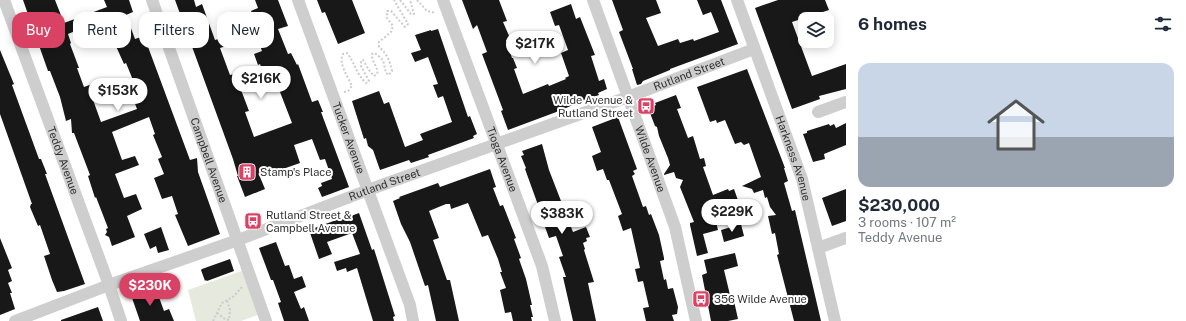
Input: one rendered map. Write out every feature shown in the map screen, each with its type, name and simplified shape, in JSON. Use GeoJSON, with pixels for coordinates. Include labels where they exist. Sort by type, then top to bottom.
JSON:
{"type":"FeatureCollection","features":[{"type":"Feature","properties":{"kind":"street","name":"Teddy Avenue"},"geometry":{"type":"LineString","coordinates":[[4,0],[121,321]]}},
{"type":"Feature","properties":{"kind":"street","name":"Campbell Avenue"},"geometry":{"type":"LineString","coordinates":[[152,0],[266,321]]}},
{"type":"Feature","properties":{"kind":"street","name":"Tucker Avenue"},"geometry":{"type":"LineString","coordinates":[[298,0],[410,305],[413,321]]}},
{"type":"Feature","properties":{"kind":"street","name":"Wilde Avenue"},"geometry":{"type":"LineString","coordinates":[[593,0],[675,227],[696,321]]}},
{"type":"Feature","properties":{"kind":"street","name":"Harkness Avenue"},"geometry":{"type":"LineString","coordinates":[[737,0],[802,179],[835,321]]}},
{"type":"Feature","properties":{"kind":"street","name":"Tioga Avenue"},"geometry":{"type":"LineString","coordinates":[[445,5],[542,266],[554,321]]}},
{"type":"Feature","properties":{"kind":"street","name":"Rutland Street"},"geometry":{"type":"LineString","coordinates":[[15,321],[109,285],[238,240],[368,190],[628,97],[754,49]]}},
{"type":"Feature","properties":{"kind":"street"},"geometry":{"type":"LineString","coordinates":[[818,112],[846,102]]}},
{"type":"Feature","properties":{"kind":"street"},"geometry":{"type":"LineString","coordinates":[[818,248],[846,238]]}},
{"type":"Feature","properties":{"kind":"path"},"geometry":{"type":"LineString","coordinates":[[334,96],[348,91],[352,86],[341,57],[343,54],[348,53],[359,77],[366,82],[369,81],[361,66],[361,61],[363,60],[374,76],[377,74],[378,70],[371,58],[372,54],[375,52],[383,60],[386,73],[389,75],[392,71],[390,62],[379,47],[379,42],[391,32],[393,26],[387,18],[387,11],[391,11],[405,27],[408,24],[394,0]]}},
{"type":"Feature","properties":{"kind":"path"},"geometry":{"type":"LineString","coordinates":[[400,0],[411,14],[414,14],[410,0]]}},
{"type":"Feature","properties":{"kind":"path"},"geometry":{"type":"LineString","coordinates":[[417,0],[427,12],[437,14],[445,5]]}},
{"type":"Feature","properties":{"kind":"path"},"geometry":{"type":"LineString","coordinates":[[213,321],[222,303],[234,296],[251,278]]}},
{"type":"Feature","properties":{"kind":"path"},"geometry":{"type":"LineString","coordinates":[[217,313],[229,320],[230,310],[227,300]]}},
{"type":"Feature","properties":{"kind":"shaded area"},"geometry":{"type":"Polygon","coordinates":[[[244,270],[260,314],[241,321],[196,321],[188,290],[244,270]]]}},
{"type":"Feature","properties":{"kind":"building"},"geometry":{"type":"Polygon","coordinates":[[[23,0],[55,0],[60,12],[27,12],[23,0]]]}},
{"type":"Feature","properties":{"kind":"building"},"geometry":{"type":"Polygon","coordinates":[[[104,0],[129,0],[133,12],[94,12],[107,7],[104,0]]]}},
{"type":"Feature","properties":{"kind":"building"},"geometry":{"type":"Polygon","coordinates":[[[175,0],[194,0],[196,7],[202,4],[205,12],[179,12],[175,0]]]}},
{"type":"Feature","properties":{"kind":"building"},"geometry":{"type":"Polygon","coordinates":[[[255,0],[278,0],[288,26],[278,29],[288,54],[291,53],[297,65],[298,64],[312,102],[318,100],[323,112],[321,112],[349,187],[322,197],[318,188],[322,186],[321,183],[332,179],[325,159],[320,160],[312,139],[294,145],[300,163],[260,177],[265,189],[245,197],[237,176],[233,159],[193,48],[209,48],[209,23],[215,40],[217,39],[217,48],[220,48],[230,75],[235,74],[249,111],[245,112],[254,137],[292,123],[273,74],[265,77],[254,54],[262,51],[261,48],[274,48],[274,12],[251,12],[258,8],[255,0]]]}},
{"type":"Feature","properties":{"kind":"building"},"geometry":{"type":"Polygon","coordinates":[[[317,0],[352,0],[365,33],[338,44],[325,12],[322,13],[317,0]]]}},
{"type":"Feature","properties":{"kind":"building"},"geometry":{"type":"Polygon","coordinates":[[[462,0],[499,0],[507,21],[503,22],[510,38],[506,40],[517,68],[514,69],[523,94],[548,84],[549,86],[566,79],[565,78],[569,76],[561,53],[568,50],[559,25],[555,26],[550,12],[571,4],[576,19],[580,17],[595,55],[591,56],[599,81],[604,79],[607,89],[598,93],[599,95],[508,130],[501,111],[503,110],[482,54],[487,52],[477,25],[473,29],[462,0]]]}},
{"type":"Feature","properties":{"kind":"building"},"geometry":{"type":"Polygon","coordinates":[[[612,0],[656,0],[661,13],[646,18],[658,46],[678,39],[680,43],[693,39],[694,41],[719,32],[711,12],[703,15],[697,0],[721,0],[738,44],[670,69],[637,85],[633,69],[619,32],[623,30],[612,0]]]}},
{"type":"Feature","properties":{"kind":"building"},"geometry":{"type":"Polygon","coordinates":[[[778,0],[825,0],[829,10],[823,12],[798,12],[798,20],[792,22],[798,38],[798,48],[802,48],[812,76],[846,64],[846,89],[819,96],[820,99],[792,109],[755,8],[778,0]]]}},
{"type":"Feature","properties":{"kind":"building"},"geometry":{"type":"Polygon","coordinates":[[[73,20],[73,32],[68,34],[79,68],[77,68],[84,87],[106,79],[110,91],[92,97],[101,122],[137,109],[129,88],[135,85],[126,63],[124,64],[117,48],[131,48],[131,28],[135,39],[139,38],[139,48],[148,48],[190,160],[197,158],[198,172],[220,234],[188,246],[175,215],[178,214],[172,196],[162,199],[154,178],[164,174],[158,159],[162,157],[153,135],[155,134],[149,117],[112,132],[122,160],[135,156],[139,165],[115,174],[124,198],[136,194],[142,209],[127,216],[135,237],[112,246],[109,237],[105,235],[107,232],[106,229],[108,228],[96,197],[95,198],[88,176],[90,175],[74,133],[72,133],[71,119],[66,121],[60,97],[50,71],[48,71],[40,48],[65,48],[65,23],[73,20]]]}},
{"type":"Feature","properties":{"kind":"building"},"geometry":{"type":"Polygon","coordinates":[[[438,29],[468,117],[470,116],[477,134],[473,136],[474,138],[428,155],[429,157],[411,163],[409,160],[380,170],[373,150],[368,146],[366,138],[364,139],[352,101],[379,91],[384,104],[389,102],[405,147],[423,140],[420,134],[452,122],[443,96],[438,98],[433,85],[438,84],[428,57],[415,62],[411,53],[421,50],[415,35],[438,29]]]}},
{"type":"Feature","properties":{"kind":"building"},"geometry":{"type":"Polygon","coordinates":[[[0,50],[14,84],[12,85],[39,159],[41,159],[47,174],[45,174],[85,284],[64,291],[57,292],[52,280],[44,256],[50,254],[40,225],[38,226],[30,207],[32,204],[0,114],[0,50]]]}},
{"type":"Feature","properties":{"kind":"building"},"geometry":{"type":"Polygon","coordinates":[[[747,69],[785,168],[788,181],[784,183],[792,211],[795,210],[821,321],[794,321],[777,255],[779,254],[775,233],[772,234],[768,216],[776,215],[770,207],[767,197],[765,198],[763,190],[754,193],[752,189],[742,186],[761,177],[749,143],[744,145],[741,142],[735,144],[725,120],[717,123],[716,120],[710,122],[697,87],[747,69]]]}},
{"type":"Feature","properties":{"kind":"building"},"geometry":{"type":"Polygon","coordinates":[[[676,95],[681,108],[677,109],[688,138],[693,136],[700,159],[704,158],[706,166],[703,167],[713,195],[728,189],[729,191],[734,189],[740,206],[731,209],[730,207],[714,213],[718,230],[703,234],[708,253],[697,256],[690,225],[690,223],[694,222],[680,187],[683,180],[676,178],[674,172],[664,175],[670,165],[657,127],[655,126],[648,108],[656,105],[655,103],[676,95]]]}},
{"type":"Feature","properties":{"kind":"building"},"geometry":{"type":"Polygon","coordinates":[[[618,117],[637,169],[633,171],[635,174],[632,176],[643,207],[646,206],[649,215],[651,214],[659,235],[664,258],[664,260],[660,261],[664,280],[666,279],[668,289],[673,288],[678,307],[677,314],[672,315],[674,321],[646,321],[643,308],[649,307],[643,281],[638,282],[635,269],[640,268],[631,228],[623,231],[618,216],[622,214],[609,180],[607,180],[603,169],[597,171],[592,156],[601,152],[592,127],[618,117]]]}},
{"type":"Feature","properties":{"kind":"building"},"geometry":{"type":"Polygon","coordinates":[[[846,123],[846,145],[824,154],[825,159],[813,162],[803,134],[807,133],[807,131],[829,124],[830,126],[834,124],[836,128],[846,123]]]}},
{"type":"Feature","properties":{"kind":"building"},"geometry":{"type":"Polygon","coordinates":[[[542,144],[549,170],[573,232],[586,227],[590,237],[586,238],[587,241],[583,243],[594,282],[588,283],[596,321],[573,321],[563,277],[566,277],[559,257],[563,256],[556,236],[549,238],[521,156],[524,155],[522,151],[542,144]]]}},
{"type":"Feature","properties":{"kind":"building"},"geometry":{"type":"Polygon","coordinates":[[[490,169],[496,187],[493,188],[500,206],[503,205],[516,238],[514,239],[521,258],[519,259],[526,279],[532,305],[530,305],[533,317],[531,317],[532,321],[513,321],[511,312],[505,313],[500,290],[506,288],[500,272],[502,272],[498,259],[488,235],[482,237],[468,203],[451,209],[450,204],[446,204],[429,211],[439,238],[433,240],[447,280],[450,280],[459,321],[436,321],[428,285],[425,286],[410,242],[401,224],[393,201],[400,198],[399,197],[438,183],[440,187],[490,169]]]}},
{"type":"Feature","properties":{"kind":"building"},"geometry":{"type":"Polygon","coordinates":[[[846,189],[846,221],[832,226],[822,198],[846,189]]]}},
{"type":"Feature","properties":{"kind":"building"},"geometry":{"type":"Polygon","coordinates":[[[359,213],[372,250],[374,249],[395,316],[393,317],[394,321],[373,321],[357,268],[347,272],[346,268],[337,271],[334,262],[360,254],[352,233],[327,242],[332,254],[319,259],[309,230],[359,213]]]}},
{"type":"Feature","properties":{"kind":"building"},"geometry":{"type":"Polygon","coordinates":[[[741,224],[744,236],[724,242],[721,230],[741,224]]]}},
{"type":"Feature","properties":{"kind":"building"},"geometry":{"type":"Polygon","coordinates":[[[161,227],[169,250],[158,253],[156,246],[150,249],[144,234],[161,227]]]}},
{"type":"Feature","properties":{"kind":"building"},"geometry":{"type":"Polygon","coordinates":[[[0,238],[12,268],[8,270],[12,281],[8,283],[12,293],[10,293],[15,309],[0,315],[0,238]]]}},
{"type":"Feature","properties":{"kind":"building"},"geometry":{"type":"Polygon","coordinates":[[[276,242],[285,266],[289,265],[294,279],[302,276],[306,287],[294,292],[301,309],[304,307],[309,321],[284,321],[278,303],[281,302],[259,248],[276,242]]]}},
{"type":"Feature","properties":{"kind":"building"},"geometry":{"type":"Polygon","coordinates":[[[735,253],[738,266],[724,270],[738,319],[728,321],[711,321],[702,275],[707,273],[704,260],[735,253]]]}},
{"type":"Feature","properties":{"kind":"building"},"geometry":{"type":"Polygon","coordinates":[[[230,259],[234,271],[205,281],[201,270],[202,269],[230,259]]]}},
{"type":"Feature","properties":{"kind":"building"},"geometry":{"type":"Polygon","coordinates":[[[148,288],[150,292],[156,289],[164,311],[169,309],[174,321],[140,321],[131,295],[148,288]]]}},
{"type":"Feature","properties":{"kind":"building"},"geometry":{"type":"Polygon","coordinates":[[[98,307],[103,321],[61,321],[61,320],[98,307]]]}},
{"type":"Feature","properties":{"kind":"place","name":"Wilde Avenue & Rutland Street"},"geometry":{"type":"Point","coordinates":[646,106]}},
{"type":"Feature","properties":{"kind":"place","name":"Stamp's Place"},"geometry":{"type":"Point","coordinates":[247,172]}},
{"type":"Feature","properties":{"kind":"place","name":"Rutland Street & Campbell Avenue"},"geometry":{"type":"Point","coordinates":[253,221]}},
{"type":"Feature","properties":{"kind":"place","name":"356 Wilde Avenue"},"geometry":{"type":"Point","coordinates":[701,299]}}]}
